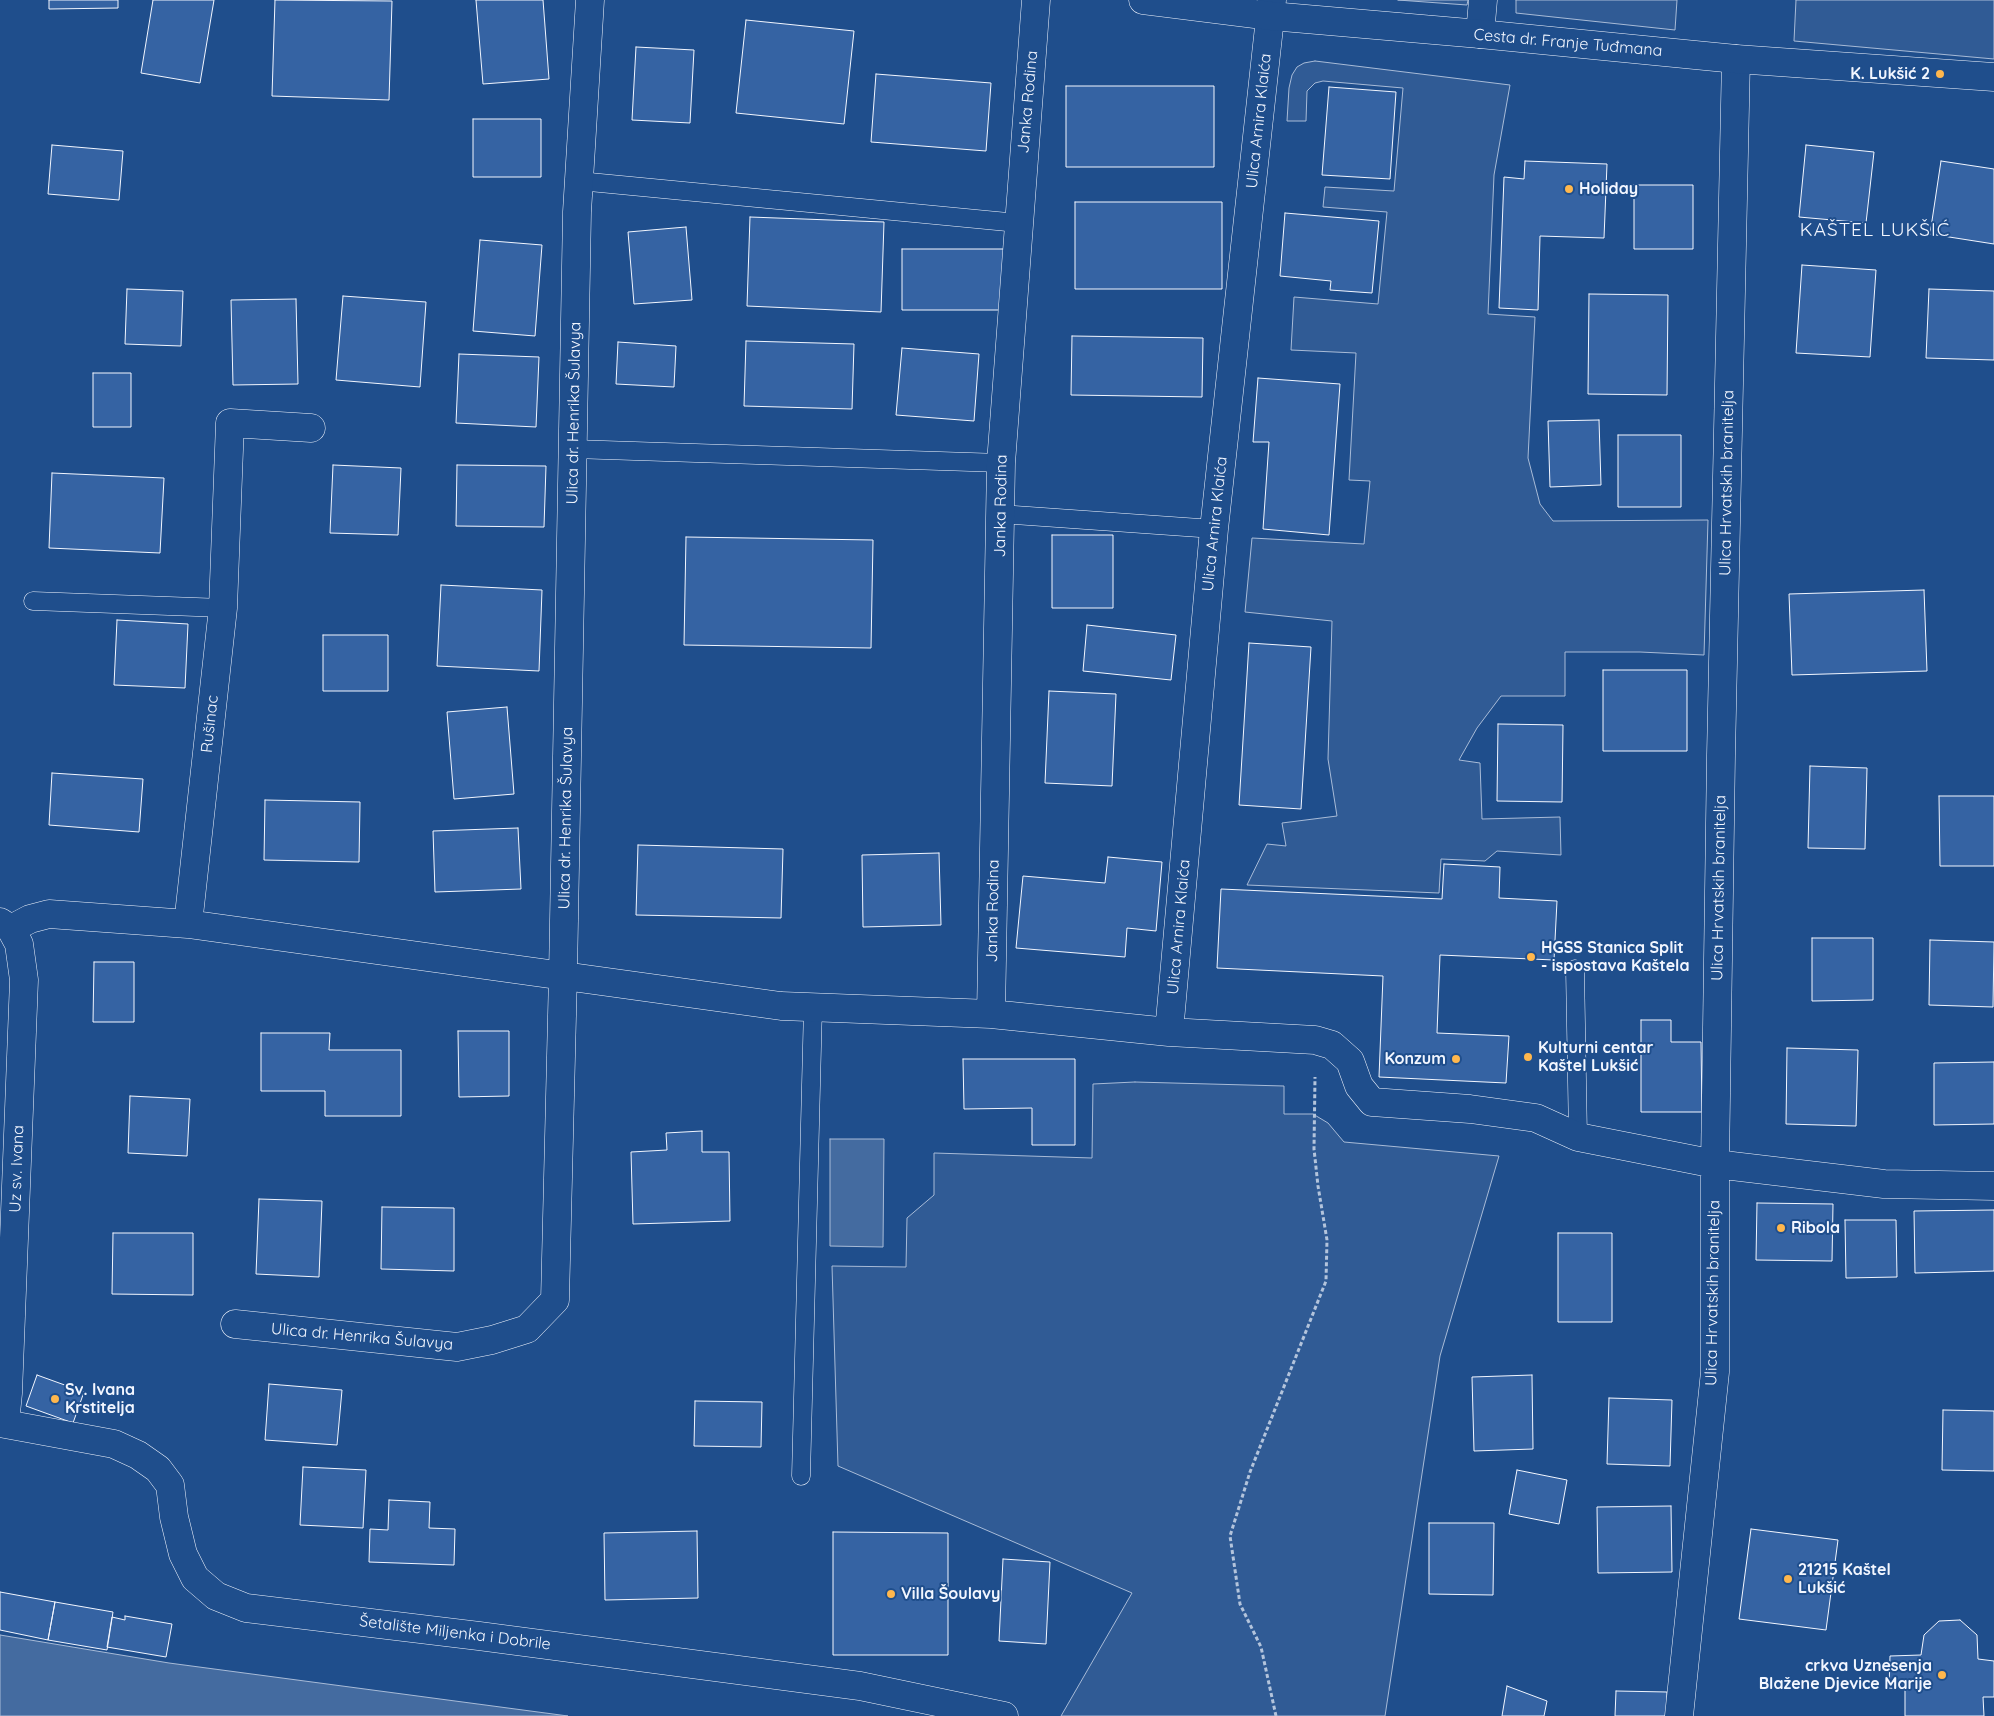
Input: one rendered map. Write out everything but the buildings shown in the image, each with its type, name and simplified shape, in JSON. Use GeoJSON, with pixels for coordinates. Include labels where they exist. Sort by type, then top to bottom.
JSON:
{"type":"FeatureCollection","features":[{"type":"Feature","properties":{"kind":"street","name":"Ulica dr. Henrika Šulavya"},"geometry":{"type":"LineString","coordinates":[[235,1324],[457,1347],[492,1340],[527,1329],[555,1300],[579,181],[590,0]]}},
{"type":"Feature","properties":{"kind":"street","name":"Janka Rodina"},"geometry":{"type":"LineString","coordinates":[[991,1014],[1001,463],[1036,0]]}},
{"type":"Feature","properties":{"kind":"street","name":"Cesta dr. Franje Tuđmana"},"geometry":{"type":"LineString","coordinates":[[1143,0],[1271,8],[1480,34],[1736,59],[1994,77]]}},
{"type":"Feature","properties":{"kind":"street"},"geometry":{"type":"LineString","coordinates":[[1480,34],[1483,0]]}},
{"type":"Feature","properties":{"kind":"street","name":"Ulica Arnira Klaića"},"geometry":{"type":"LineString","coordinates":[[1169,1032],[1214,529],[1271,8]]}},
{"type":"Feature","properties":{"kind":"street","name":"Ulica Hrvatskih branitelja"},"geometry":{"type":"LineString","coordinates":[[1679,1716],[1715,1372],[1715,1164],[1721,755],[1736,59]]}},
{"type":"Feature","properties":{"kind":"street","name":"Rušinac"},"geometry":{"type":"LineString","coordinates":[[188,924],[223,608],[230,423],[311,428]]}},
{"type":"Feature","properties":{"kind":"street"},"geometry":{"type":"LineString","coordinates":[[5,926],[48,914],[188,924],[781,1006],[991,1014],[1169,1032],[1315,1040],[1332,1045],[1350,1061],[1359,1086],[1372,1102],[1470,1108],[1536,1118],[1578,1137],[1715,1164],[1884,1184],[1994,1186]]}},
{"type":"Feature","properties":{"kind":"street","name":"Uz sv. Ivana"},"geometry":{"type":"LineString","coordinates":[[2,1423],[8,1393],[24,980],[19,944],[5,926]]}},
{"type":"Feature","properties":{"kind":"street","name":"Šetalište Miljenka i Dobrile"},"geometry":{"type":"LineString","coordinates":[[2,1423],[114,1444],[138,1455],[158,1469],[170,1485],[174,1518],[183,1554],[195,1578],[216,1596],[246,1608],[479,1636],[860,1686],[1004,1716]]}},
{"type":"Feature","properties":{"kind":"lane"},"geometry":{"type":"LineString","coordinates":[[579,181],[1018,223]]}},
{"type":"Feature","properties":{"kind":"lane"},"geometry":{"type":"LineString","coordinates":[[573,449],[1001,463]]}},
{"type":"Feature","properties":{"kind":"lane"},"geometry":{"type":"LineString","coordinates":[[1000,514],[1214,529]]}},
{"type":"Feature","properties":{"kind":"lane"},"geometry":{"type":"LineString","coordinates":[[33,601],[223,608]]}},
{"type":"Feature","properties":{"kind":"lane"},"geometry":{"type":"LineString","coordinates":[[1575,969],[1578,1137]]}},
{"type":"Feature","properties":{"kind":"lane"},"geometry":{"type":"LineString","coordinates":[[801,1476],[813,1007]]}},
{"type":"Feature","properties":{"kind":"path"},"geometry":{"type":"LineString","coordinates":[[1276,1716],[1261,1647],[1240,1604],[1230,1536],[1250,1472],[1326,1281],[1327,1240],[1314,1149],[1315,1040]]}},
{"type":"Feature","properties":{"kind":"shaded area"},"geometry":{"type":"Polygon","coordinates":[[[1398,0],[1468,0],[1467,5],[1398,0]]]}},
{"type":"Feature","properties":{"kind":"shaded area"},"geometry":{"type":"Polygon","coordinates":[[[1516,0],[1677,0],[1675,30],[1516,13],[1516,0]]]}},
{"type":"Feature","properties":{"kind":"shaded area"},"geometry":{"type":"Polygon","coordinates":[[[1796,0],[1994,0],[1994,59],[1794,41],[1796,0]]]}},
{"type":"Feature","properties":{"kind":"shaded area"},"geometry":{"type":"Polygon","coordinates":[[[1315,61],[1510,85],[1494,175],[1488,314],[1535,317],[1528,458],[1540,504],[1553,521],[1708,520],[1704,655],[1640,652],[1565,652],[1565,696],[1501,696],[1477,728],[1459,760],[1480,763],[1482,819],[1560,817],[1561,855],[1497,851],[1485,861],[1441,859],[1439,893],[1247,885],[1267,844],[1286,846],[1282,823],[1337,816],[1328,759],[1332,621],[1245,612],[1252,538],[1364,544],[1370,481],[1349,480],[1356,353],[1291,350],[1294,297],[1378,304],[1387,212],[1323,207],[1325,187],[1394,191],[1403,88],[1323,81],[1315,83],[1307,91],[1306,121],[1287,121],[1289,88],[1292,75],[1297,67],[1304,63],[1315,61]]]}},
{"type":"Feature","properties":{"kind":"shaded area"},"geometry":{"type":"Polygon","coordinates":[[[1135,1082],[1284,1086],[1284,1114],[1313,1114],[1328,1123],[1344,1142],[1499,1156],[1440,1356],[1385,1716],[1061,1716],[1132,1593],[838,1466],[832,1266],[906,1267],[907,1218],[934,1195],[934,1153],[1092,1158],[1093,1084],[1135,1082]]]}},
{"type":"Feature","properties":{"kind":"shaded area"},"geometry":{"type":"Polygon","coordinates":[[[830,1139],[884,1139],[883,1247],[830,1246],[830,1139]]]}},
{"type":"Feature","properties":{"kind":"shaded area"},"geometry":{"type":"Polygon","coordinates":[[[0,1635],[169,1663],[568,1716],[0,1716],[0,1635]]]}},
{"type":"Feature","properties":{"kind":"place","name":"K. Lukšić 2"},"geometry":{"type":"Point","coordinates":[1940,74]}},
{"type":"Feature","properties":{"kind":"place","name":"Holiday"},"geometry":{"type":"Point","coordinates":[1569,189]}},
{"type":"Feature","properties":{"kind":"place","name":"HGSS Stanica Split - ispostava Kaštela"},"geometry":{"type":"Point","coordinates":[1531,957]}},
{"type":"Feature","properties":{"kind":"place","name":"Kulturni centar Kaštel Lukšić"},"geometry":{"type":"Point","coordinates":[1528,1057]}},
{"type":"Feature","properties":{"kind":"place","name":"Konzum"},"geometry":{"type":"Point","coordinates":[1456,1059]}},
{"type":"Feature","properties":{"kind":"place","name":"Ribola"},"geometry":{"type":"Point","coordinates":[1781,1228]}},
{"type":"Feature","properties":{"kind":"place","name":"Sv. Ivana Krstitelja"},"geometry":{"type":"Point","coordinates":[55,1399]}},
{"type":"Feature","properties":{"kind":"place","name":"21215 Kaštel Lukšić"},"geometry":{"type":"Point","coordinates":[1788,1579]}},
{"type":"Feature","properties":{"kind":"place","name":"Villa Šoulavy"},"geometry":{"type":"Point","coordinates":[891,1594]}},
{"type":"Feature","properties":{"kind":"place","name":"crkva Uznesenja Blažene Djevice Marije"},"geometry":{"type":"Point","coordinates":[1942,1675]}},
{"type":"Feature","properties":{"kind":"district","name":"KAŠTEL LUKŠIĆ"},"geometry":{"type":"Point","coordinates":[1875,230]}}]}
